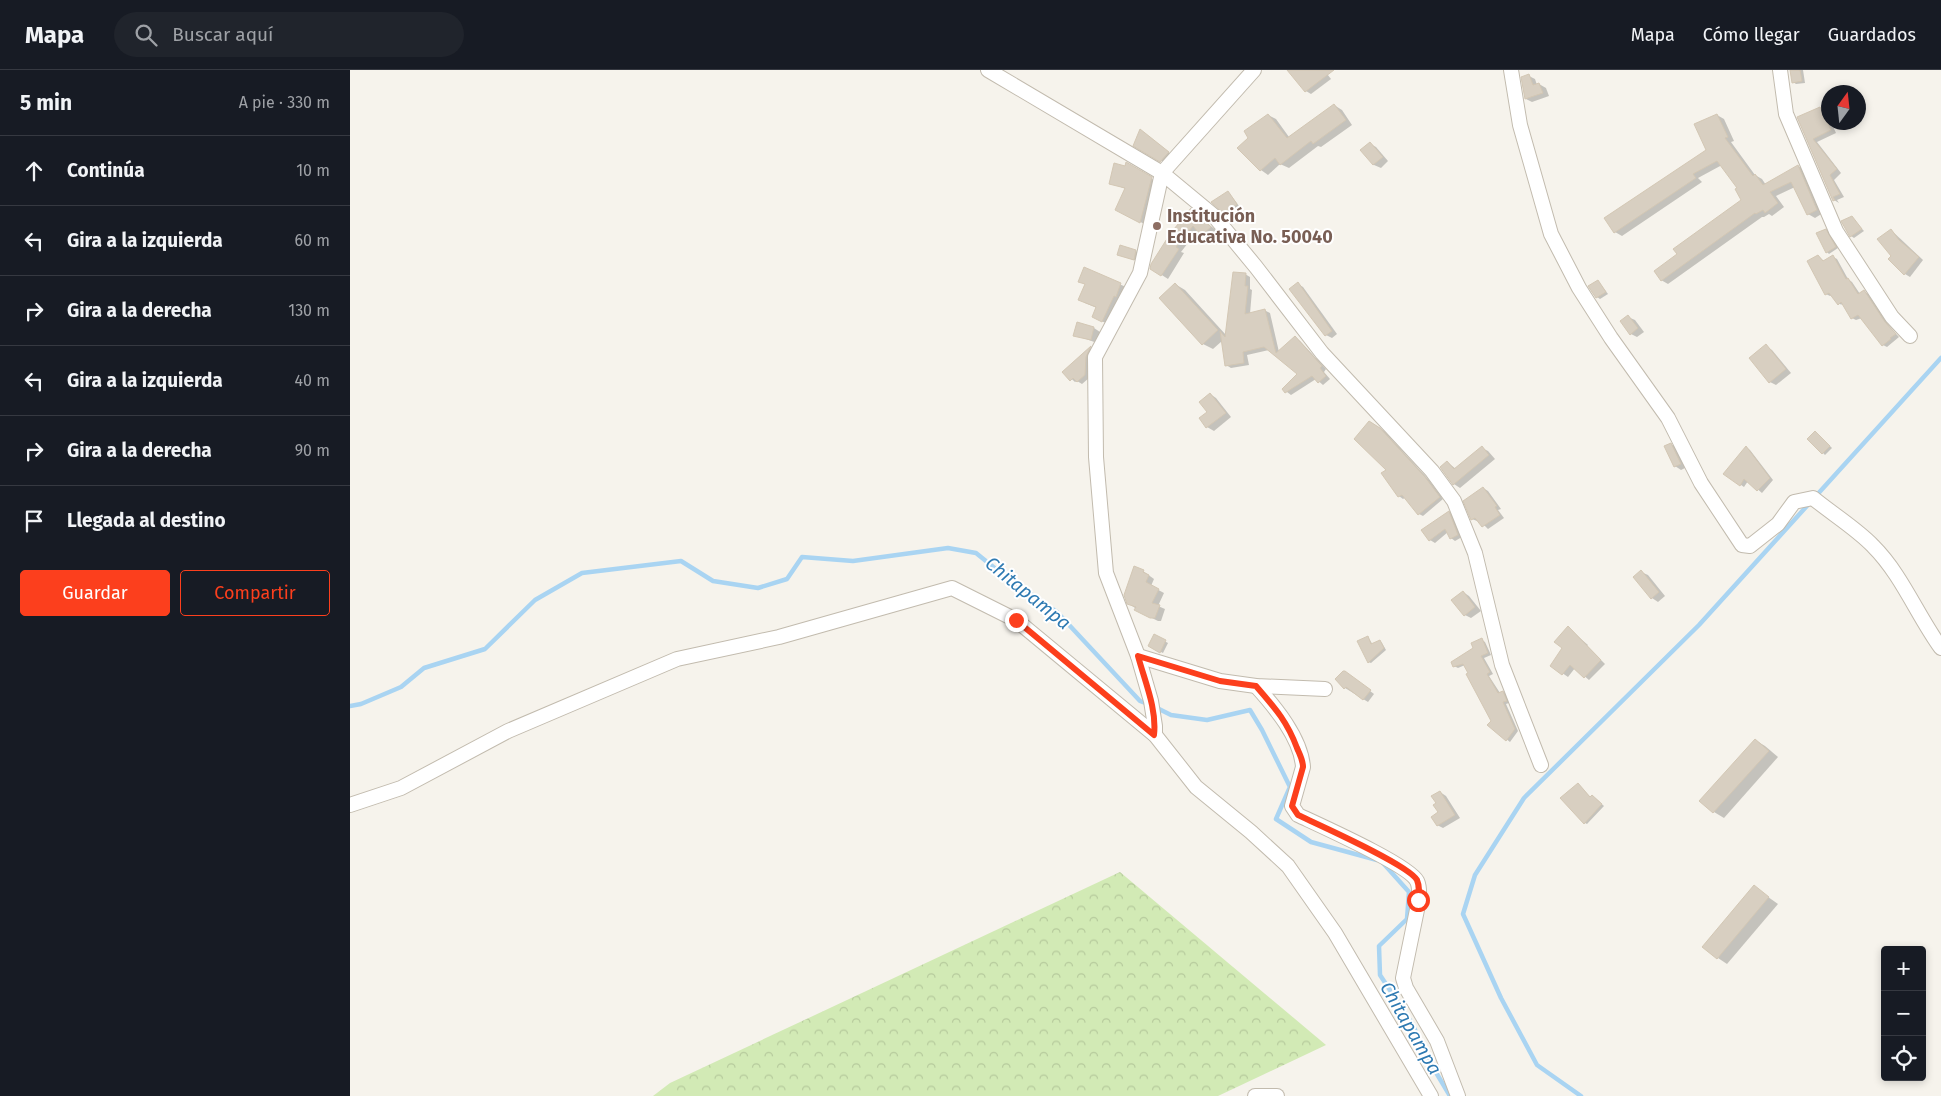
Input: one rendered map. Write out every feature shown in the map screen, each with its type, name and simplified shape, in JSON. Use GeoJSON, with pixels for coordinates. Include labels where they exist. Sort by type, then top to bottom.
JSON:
{"type":"FeatureCollection","features":[{"type":"Feature","properties":{"kind":"street"},"geometry":{"type":"LineString","coordinates":[[988,70],[1162,173],[1214,216],[1322,353],[1432,470],[1454,501],[1475,553],[1502,665],[1541,765]]}},
{"type":"Feature","properties":{"kind":"street"},"geometry":{"type":"LineString","coordinates":[[1155,730],[1151,701],[1138,656],[1106,573],[1096,457],[1095,357],[1140,273],[1162,173],[1254,70]]}},
{"type":"Feature","properties":{"kind":"street"},"geometry":{"type":"LineString","coordinates":[[1511,70],[1520,125],[1551,234],[1579,288],[1611,338],[1668,418],[1701,483],[1742,545],[1750,546],[1778,524],[1794,502],[1813,498],[1873,545],[1895,572],[1925,626],[1941,648]]}},
{"type":"Feature","properties":{"kind":"street"},"geometry":{"type":"LineString","coordinates":[[1780,70],[1786,114],[1836,231],[1892,317],[1910,336]]}},
{"type":"Feature","properties":{"kind":"street"},"geometry":{"type":"LineString","coordinates":[[350,805],[401,788],[508,731],[678,659],[779,637],[952,588],[1016,620],[1155,730],[1196,788],[1251,832],[1288,866],[1335,933],[1431,1096]]}},
{"type":"Feature","properties":{"kind":"street"},"geometry":{"type":"LineString","coordinates":[[1138,656],[1220,681],[1256,686],[1325,689]]}},
{"type":"Feature","properties":{"kind":"street"},"geometry":{"type":"LineString","coordinates":[[1256,686],[1280,713],[1303,762],[1292,806],[1293,810],[1298,815],[1394,862],[1411,872],[1417,880],[1419,888],[1418,900],[1403,978],[1406,988],[1437,1041],[1458,1096]]}},
{"type":"Feature","properties":{"kind":"street"},"geometry":{"type":"LineString","coordinates":[[1255,1096],[1277,1096]]}},
{"type":"Feature","properties":{"kind":"green space"},"geometry":{"type":"Polygon","coordinates":[[[1120,872],[1326,1045],[1218,1096],[653,1096],[670,1083],[1120,872]]]}},
{"type":"Feature","properties":{"kind":"building"},"geometry":{"type":"Polygon","coordinates":[[[1287,70],[1334,70],[1305,92],[1287,70]]]}},
{"type":"Feature","properties":{"kind":"building"},"geometry":{"type":"Polygon","coordinates":[[[1790,70],[1800,70],[1802,81],[1792,83],[1790,70]]]}},
{"type":"Feature","properties":{"kind":"building"},"geometry":{"type":"Polygon","coordinates":[[[1529,74],[1533,85],[1539,83],[1543,93],[1525,99],[1521,77],[1529,74]]]}},
{"type":"Feature","properties":{"kind":"building"},"geometry":{"type":"Polygon","coordinates":[[[1334,104],[1346,120],[1313,144],[1311,141],[1280,165],[1275,158],[1260,171],[1237,148],[1248,138],[1244,131],[1268,114],[1287,138],[1334,104]]]}},
{"type":"Feature","properties":{"kind":"building"},"geometry":{"type":"Polygon","coordinates":[[[1820,107],[1821,130],[1831,130],[1813,139],[1837,169],[1830,175],[1840,194],[1833,197],[1835,200],[1833,201],[1797,117],[1820,107]]]}},
{"type":"Feature","properties":{"kind":"building"},"geometry":{"type":"Polygon","coordinates":[[[1717,114],[1728,137],[1725,138],[1753,176],[1755,174],[1763,185],[1798,165],[1817,210],[1807,215],[1791,182],[1770,192],[1778,203],[1765,213],[1763,210],[1755,213],[1661,281],[1654,271],[1677,254],[1673,249],[1741,200],[1735,189],[1737,188],[1717,161],[1693,174],[1696,178],[1614,233],[1604,218],[1706,150],[1694,124],[1717,114]]]}},
{"type":"Feature","properties":{"kind":"building"},"geometry":{"type":"Polygon","coordinates":[[[1140,129],[1169,152],[1160,162],[1133,146],[1140,129]]]}},
{"type":"Feature","properties":{"kind":"building"},"geometry":{"type":"Polygon","coordinates":[[[1370,142],[1383,157],[1373,165],[1360,150],[1370,142]]]}},
{"type":"Feature","properties":{"kind":"building"},"geometry":{"type":"Polygon","coordinates":[[[1126,162],[1152,177],[1140,223],[1115,210],[1125,188],[1109,184],[1114,163],[1125,166],[1126,162]]]}},
{"type":"Feature","properties":{"kind":"building"},"geometry":{"type":"Polygon","coordinates":[[[1228,191],[1237,204],[1225,215],[1211,202],[1228,191]]]}},
{"type":"Feature","properties":{"kind":"building"},"geometry":{"type":"Polygon","coordinates":[[[1191,208],[1211,227],[1201,236],[1193,226],[1176,247],[1179,249],[1161,276],[1150,269],[1151,264],[1170,234],[1191,208]]]}},
{"type":"Feature","properties":{"kind":"building"},"geometry":{"type":"Polygon","coordinates":[[[1852,216],[1862,229],[1850,237],[1841,221],[1852,216]]]}},
{"type":"Feature","properties":{"kind":"building"},"geometry":{"type":"Polygon","coordinates":[[[1826,229],[1836,247],[1826,253],[1816,233],[1826,229]]]}},
{"type":"Feature","properties":{"kind":"building"},"geometry":{"type":"Polygon","coordinates":[[[1891,229],[1899,240],[1919,257],[1904,275],[1888,259],[1891,256],[1877,239],[1891,229]]]}},
{"type":"Feature","properties":{"kind":"building"},"geometry":{"type":"Polygon","coordinates":[[[1120,245],[1136,250],[1134,260],[1117,255],[1120,245]]]}},
{"type":"Feature","properties":{"kind":"building"},"geometry":{"type":"Polygon","coordinates":[[[1818,255],[1823,261],[1833,255],[1846,279],[1848,278],[1858,294],[1864,290],[1885,322],[1896,334],[1891,339],[1882,346],[1858,315],[1851,319],[1841,302],[1838,305],[1829,293],[1825,295],[1807,261],[1818,255]]]}},
{"type":"Feature","properties":{"kind":"building"},"geometry":{"type":"Polygon","coordinates":[[[1084,267],[1121,283],[1116,297],[1114,296],[1102,322],[1092,317],[1096,307],[1078,300],[1085,284],[1078,282],[1084,267]]]}},
{"type":"Feature","properties":{"kind":"building"},"geometry":{"type":"Polygon","coordinates":[[[1233,272],[1246,273],[1245,286],[1248,286],[1245,314],[1265,309],[1276,353],[1295,336],[1322,366],[1320,368],[1326,376],[1318,383],[1312,376],[1285,393],[1282,389],[1297,374],[1264,347],[1243,352],[1244,363],[1225,366],[1220,331],[1225,337],[1233,272]]]}},
{"type":"Feature","properties":{"kind":"building"},"geometry":{"type":"Polygon","coordinates":[[[1598,280],[1606,292],[1596,298],[1588,286],[1598,280]]]}},
{"type":"Feature","properties":{"kind":"building"},"geometry":{"type":"Polygon","coordinates":[[[1298,282],[1332,331],[1325,336],[1289,289],[1298,282]]]}},
{"type":"Feature","properties":{"kind":"building"},"geometry":{"type":"Polygon","coordinates":[[[1175,283],[1218,330],[1202,345],[1159,298],[1175,283]]]}},
{"type":"Feature","properties":{"kind":"building"},"geometry":{"type":"Polygon","coordinates":[[[1628,315],[1638,328],[1630,335],[1620,321],[1628,315]]]}},
{"type":"Feature","properties":{"kind":"building"},"geometry":{"type":"Polygon","coordinates":[[[1077,322],[1094,327],[1091,340],[1073,336],[1077,322]]]}},
{"type":"Feature","properties":{"kind":"building"},"geometry":{"type":"Polygon","coordinates":[[[1766,344],[1786,369],[1769,383],[1749,358],[1766,344]]]}},
{"type":"Feature","properties":{"kind":"building"},"geometry":{"type":"Polygon","coordinates":[[[1091,346],[1086,357],[1085,375],[1077,382],[1073,378],[1070,381],[1062,372],[1091,346]]]}},
{"type":"Feature","properties":{"kind":"building"},"geometry":{"type":"Polygon","coordinates":[[[1210,393],[1226,413],[1206,428],[1199,418],[1207,412],[1199,402],[1210,393]]]}},
{"type":"Feature","properties":{"kind":"building"},"geometry":{"type":"Polygon","coordinates":[[[1369,421],[1380,428],[1425,477],[1440,497],[1418,515],[1402,495],[1398,497],[1381,473],[1386,470],[1354,439],[1369,421]]]}},
{"type":"Feature","properties":{"kind":"building"},"geometry":{"type":"Polygon","coordinates":[[[1815,431],[1830,446],[1822,454],[1807,439],[1815,431]]]}},
{"type":"Feature","properties":{"kind":"building"},"geometry":{"type":"Polygon","coordinates":[[[1671,443],[1681,464],[1674,467],[1664,446],[1671,443]]]}},
{"type":"Feature","properties":{"kind":"building"},"geometry":{"type":"Polygon","coordinates":[[[1482,446],[1489,455],[1453,485],[1440,467],[1447,461],[1454,469],[1482,446]]]}},
{"type":"Feature","properties":{"kind":"building"},"geometry":{"type":"Polygon","coordinates":[[[1746,446],[1770,478],[1757,491],[1744,479],[1740,486],[1723,474],[1746,446]]]}},
{"type":"Feature","properties":{"kind":"building"},"geometry":{"type":"Polygon","coordinates":[[[1483,487],[1497,506],[1495,507],[1500,515],[1482,527],[1475,518],[1471,520],[1463,501],[1483,487]]]}},
{"type":"Feature","properties":{"kind":"building"},"geometry":{"type":"Polygon","coordinates":[[[1449,511],[1458,535],[1450,539],[1445,529],[1429,541],[1421,530],[1449,511]]]}},
{"type":"Feature","properties":{"kind":"building"},"geometry":{"type":"Polygon","coordinates":[[[1134,566],[1144,570],[1143,572],[1149,575],[1146,582],[1159,589],[1152,603],[1160,605],[1155,618],[1150,618],[1134,610],[1136,607],[1127,604],[1124,595],[1134,566]]]}},
{"type":"Feature","properties":{"kind":"building"},"geometry":{"type":"Polygon","coordinates":[[[1641,570],[1659,592],[1651,599],[1633,577],[1641,570]]]}},
{"type":"Feature","properties":{"kind":"building"},"geometry":{"type":"Polygon","coordinates":[[[1463,591],[1475,607],[1464,616],[1451,600],[1463,591]]]}},
{"type":"Feature","properties":{"kind":"building"},"geometry":{"type":"Polygon","coordinates":[[[1568,626],[1601,660],[1584,678],[1570,665],[1562,675],[1550,666],[1562,648],[1554,642],[1568,626]]]}},
{"type":"Feature","properties":{"kind":"building"},"geometry":{"type":"Polygon","coordinates":[[[1154,634],[1166,640],[1160,653],[1148,646],[1154,634]]]}},
{"type":"Feature","properties":{"kind":"building"},"geometry":{"type":"Polygon","coordinates":[[[1368,636],[1371,644],[1380,640],[1384,648],[1368,663],[1357,641],[1368,636]]]}},
{"type":"Feature","properties":{"kind":"building"},"geometry":{"type":"Polygon","coordinates":[[[1482,638],[1488,653],[1481,656],[1490,672],[1487,674],[1498,693],[1503,691],[1507,701],[1503,702],[1515,729],[1506,741],[1487,725],[1491,721],[1466,674],[1468,673],[1463,664],[1453,667],[1451,662],[1473,648],[1471,643],[1482,638]]]}},
{"type":"Feature","properties":{"kind":"building"},"geometry":{"type":"Polygon","coordinates":[[[1343,671],[1371,690],[1363,700],[1346,687],[1344,689],[1335,679],[1343,671]]]}},
{"type":"Feature","properties":{"kind":"building"},"geometry":{"type":"Polygon","coordinates":[[[1755,739],[1769,751],[1713,813],[1699,801],[1755,739]]]}},
{"type":"Feature","properties":{"kind":"building"},"geometry":{"type":"Polygon","coordinates":[[[1578,783],[1590,797],[1592,795],[1602,804],[1584,824],[1560,798],[1578,783]]]}},
{"type":"Feature","properties":{"kind":"building"},"geometry":{"type":"Polygon","coordinates":[[[1440,791],[1455,815],[1437,826],[1431,817],[1438,812],[1433,805],[1436,803],[1431,796],[1440,791]]]}},
{"type":"Feature","properties":{"kind":"building"},"geometry":{"type":"Polygon","coordinates":[[[1754,885],[1769,897],[1717,959],[1702,947],[1754,885]]]}},
{"type":"Feature","properties":{"kind":"waterway"},"geometry":{"type":"LineString","coordinates":[[1581,1096],[1537,1065],[1501,998],[1463,914],[1475,875],[1524,798],[1699,625],[1941,358]]}},
{"type":"Feature","properties":{"kind":"waterway","name":"Chitapampa"},"geometry":{"type":"LineString","coordinates":[[350,706],[361,704],[401,687],[424,668],[485,649],[535,600],[582,573],[681,561],[713,581],[758,588],[787,579],[802,557],[853,561],[948,548],[976,553],[1002,574],[1057,612],[1140,701],[1148,704]]}},
{"type":"Feature","properties":{"kind":"waterway","name":"Chitapampa"},"geometry":{"type":"LineString","coordinates":[[1155,707],[1171,715],[1207,720],[1250,710],[1290,787],[1276,819],[1311,842],[1377,860]]}},
{"type":"Feature","properties":{"kind":"waterway","name":"Chitapampa"},"geometry":{"type":"LineString","coordinates":[[1383,863],[1409,892],[1407,919],[1379,946],[1380,975],[1413,1025],[1425,1054],[1450,1096]]}},
{"type":"Feature","properties":{"kind":"place","name":"Institución Educativa No. 50040"},"geometry":{"type":"Point","coordinates":[1157,226]}},
{"type":"Feature","properties":{"kind":"route"},"geometry":{"type":"LineString","coordinates":[[1016,620],[1154,735],[1155,726],[1151,701],[1138,656],[1220,681],[1256,686],[1280,713],[1303,762],[1292,806],[1293,810],[1298,815],[1411,872],[1417,880],[1419,888],[1418,900]]}}]}
